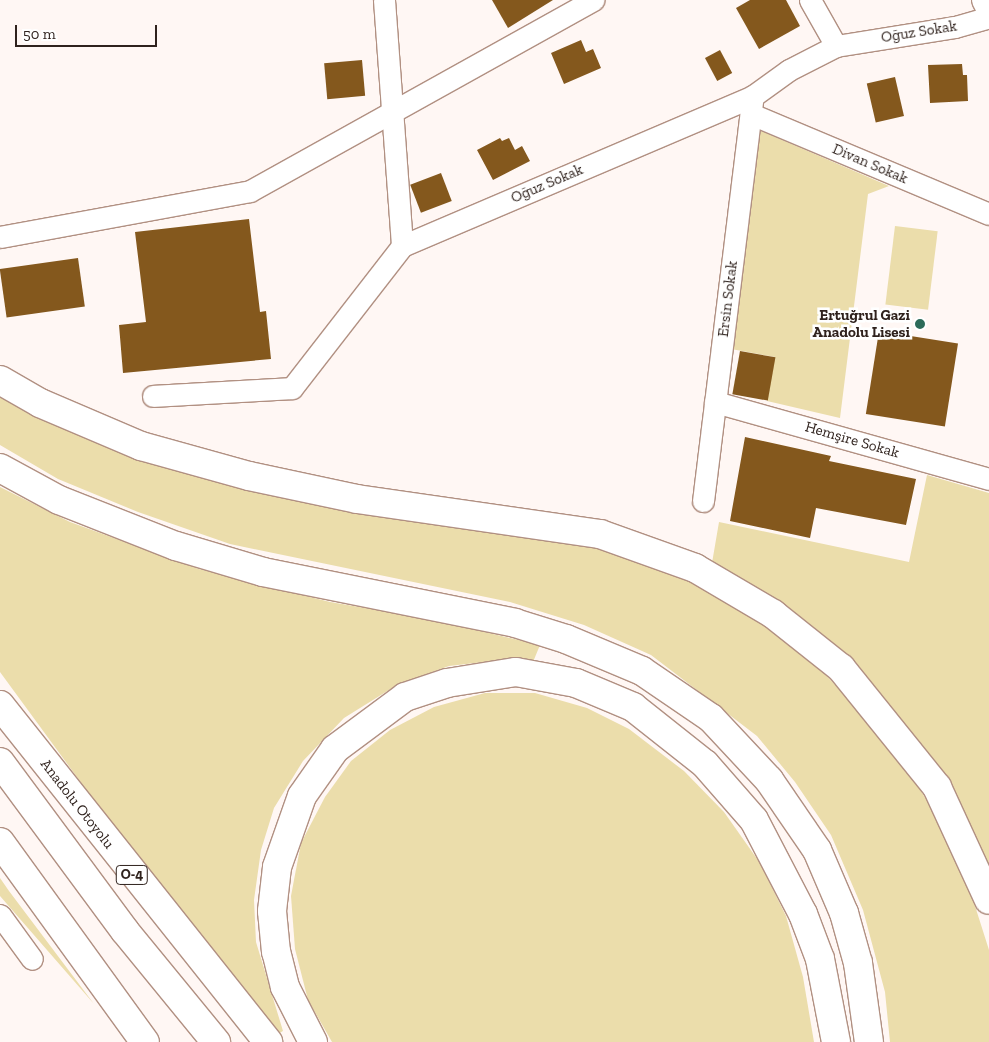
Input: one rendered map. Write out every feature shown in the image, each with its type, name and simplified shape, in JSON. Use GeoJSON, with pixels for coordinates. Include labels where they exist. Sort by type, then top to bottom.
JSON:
{"type":"FeatureCollection","features":[{"type":"Feature","properties":{"kind":"main road"},"geometry":{"type":"LineString","coordinates":[[0,380],[40,403],[141,446],[249,476],[357,499],[600,534],[695,568],[773,614],[841,668],[937,787],[989,900]]}},
{"type":"Feature","properties":{"kind":"main road"},"geometry":{"type":"LineString","coordinates":[[0,468],[59,500],[176,546],[263,572],[514,623],[566,639],[642,671],[711,718],[769,780],[817,850],[844,913],[858,963],[869,1042]]}},
{"type":"Feature","properties":{"kind":"main road"},"geometry":{"type":"LineString","coordinates":[[313,1042],[285,987],[276,952],[272,911],[277,867],[302,796],[335,749],[405,697],[447,683],[516,672],[576,683],[633,707],[705,764],[748,813],[780,866],[803,914],[820,959],[836,1042]]}},
{"type":"Feature","properties":{"kind":"main road","name":"Anadolu Otoyolu"},"geometry":{"type":"LineString","coordinates":[[0,706],[268,1042]]}},
{"type":"Feature","properties":{"kind":"main road","name":"O-4"},"geometry":{"type":"LineString","coordinates":[[0,762],[125,931],[216,1042]]}},
{"type":"Feature","properties":{"kind":"main road"},"geometry":{"type":"LineString","coordinates":[[0,842],[145,1042]]}},
{"type":"Feature","properties":{"kind":"street"},"geometry":{"type":"LineString","coordinates":[[384,0],[394,110],[402,246]]}},
{"type":"Feature","properties":{"kind":"street"},"geometry":{"type":"LineString","coordinates":[[0,237],[250,191],[593,0]]}},
{"type":"Feature","properties":{"kind":"street"},"geometry":{"type":"LineString","coordinates":[[810,0],[836,46]]}},
{"type":"Feature","properties":{"kind":"street"},"geometry":{"type":"LineString","coordinates":[[982,0],[989,16]]}},
{"type":"Feature","properties":{"kind":"street","name":"Oğuz Sokak"},"geometry":{"type":"LineString","coordinates":[[153,396],[292,388],[402,246],[752,105],[789,70],[836,46],[955,27],[989,16]]}},
{"type":"Feature","properties":{"kind":"street","name":"Divan Sokak"},"geometry":{"type":"LineString","coordinates":[[752,105],[989,214]]}},
{"type":"Feature","properties":{"kind":"street","name":"Ersin Sokak"},"geometry":{"type":"LineString","coordinates":[[703,501],[752,105]]}},
{"type":"Feature","properties":{"kind":"street","name":"Hemşire Sokak"},"geometry":{"type":"LineString","coordinates":[[715,402],[989,479]]}},
{"type":"Feature","properties":{"kind":"street"},"geometry":{"type":"LineString","coordinates":[[0,916],[32,959]]}},
{"type":"Feature","properties":{"kind":"shaded area"},"geometry":{"type":"Polygon","coordinates":[[[759,130],[889,186],[868,194],[840,418],[767,401],[775,357],[731,349],[759,130]]]}},
{"type":"Feature","properties":{"kind":"shaded area"},"geometry":{"type":"Polygon","coordinates":[[[895,226],[938,231],[928,310],[885,304],[895,226]]]}},
{"type":"Feature","properties":{"kind":"shaded area"},"geometry":{"type":"Polygon","coordinates":[[[0,391],[36,412],[595,544],[652,564],[714,592],[768,626],[819,668],[867,718],[905,765],[940,822],[969,887],[989,950],[989,1042],[890,1042],[885,992],[863,910],[831,835],[795,782],[757,736],[651,655],[584,625],[510,602],[230,544],[138,512],[58,479],[0,445],[0,391]]]}},
{"type":"Feature","properties":{"kind":"shaded area"},"geometry":{"type":"Polygon","coordinates":[[[927,475],[989,493],[989,871],[922,749],[712,563],[719,522],[909,562],[927,475]]]}},
{"type":"Feature","properties":{"kind":"shaded area"},"geometry":{"type":"Polygon","coordinates":[[[0,487],[70,522],[199,569],[330,602],[430,619],[540,645],[533,662],[501,660],[449,666],[397,685],[344,718],[303,761],[274,808],[261,850],[254,900],[256,942],[283,1031],[274,1036],[175,911],[0,672],[0,487]]]}},
{"type":"Feature","properties":{"kind":"shaded area"},"geometry":{"type":"Polygon","coordinates":[[[485,693],[535,693],[587,708],[629,729],[684,771],[724,812],[760,863],[786,916],[803,977],[814,1042],[332,1042],[308,1000],[295,949],[291,896],[301,843],[325,797],[351,761],[390,730],[434,707],[485,693]]]}},
{"type":"Feature","properties":{"kind":"shaded area"},"geometry":{"type":"Polygon","coordinates":[[[0,878],[9,891],[94,1004],[0,896],[0,878]]]}},
{"type":"Feature","properties":{"kind":"building"},"geometry":{"type":"Polygon","coordinates":[[[492,0],[553,0],[508,28],[492,0]]]}},
{"type":"Feature","properties":{"kind":"building"},"geometry":{"type":"Polygon","coordinates":[[[750,0],[786,0],[800,26],[759,49],[736,8],[750,0]]]}},
{"type":"Feature","properties":{"kind":"building"},"geometry":{"type":"Polygon","coordinates":[[[581,40],[586,52],[593,49],[601,68],[564,84],[551,53],[581,40]]]}},
{"type":"Feature","properties":{"kind":"building"},"geometry":{"type":"Polygon","coordinates":[[[720,50],[732,73],[717,81],[705,58],[720,50]]]}},
{"type":"Feature","properties":{"kind":"building"},"geometry":{"type":"Polygon","coordinates":[[[362,60],[365,96],[327,99],[324,63],[362,60]]]}},
{"type":"Feature","properties":{"kind":"building"},"geometry":{"type":"Polygon","coordinates":[[[962,64],[963,75],[967,75],[968,101],[930,103],[928,65],[962,64]]]}},
{"type":"Feature","properties":{"kind":"building"},"geometry":{"type":"Polygon","coordinates":[[[895,77],[904,116],[876,122],[867,84],[895,77]]]}},
{"type":"Feature","properties":{"kind":"building"},"geometry":{"type":"Polygon","coordinates":[[[500,138],[502,141],[509,138],[515,150],[522,146],[530,161],[493,180],[477,150],[500,138]]]}},
{"type":"Feature","properties":{"kind":"building"},"geometry":{"type":"Polygon","coordinates":[[[441,173],[452,201],[421,213],[410,185],[441,173]]]}},
{"type":"Feature","properties":{"kind":"building"},"geometry":{"type":"Polygon","coordinates":[[[249,219],[260,312],[266,311],[271,359],[123,373],[119,325],[146,322],[135,232],[249,219]]]}},
{"type":"Feature","properties":{"kind":"building"},"geometry":{"type":"Polygon","coordinates":[[[78,258],[85,307],[7,318],[0,269],[78,258]]]}},
{"type":"Feature","properties":{"kind":"building"},"geometry":{"type":"Polygon","coordinates":[[[879,331],[958,344],[945,426],[866,414],[879,331]]]}},
{"type":"Feature","properties":{"kind":"building"},"geometry":{"type":"Polygon","coordinates":[[[740,351],[775,357],[768,401],[732,394],[740,351]]]}},
{"type":"Feature","properties":{"kind":"building"},"geometry":{"type":"Polygon","coordinates":[[[745,437],[831,456],[829,461],[916,479],[906,525],[816,508],[810,538],[730,521],[745,437]]]}},
{"type":"Feature","properties":{"kind":"place","name":"Ertuğrul Gazi Anadolu Lisesi"},"geometry":{"type":"Point","coordinates":[920,324]}}]}
